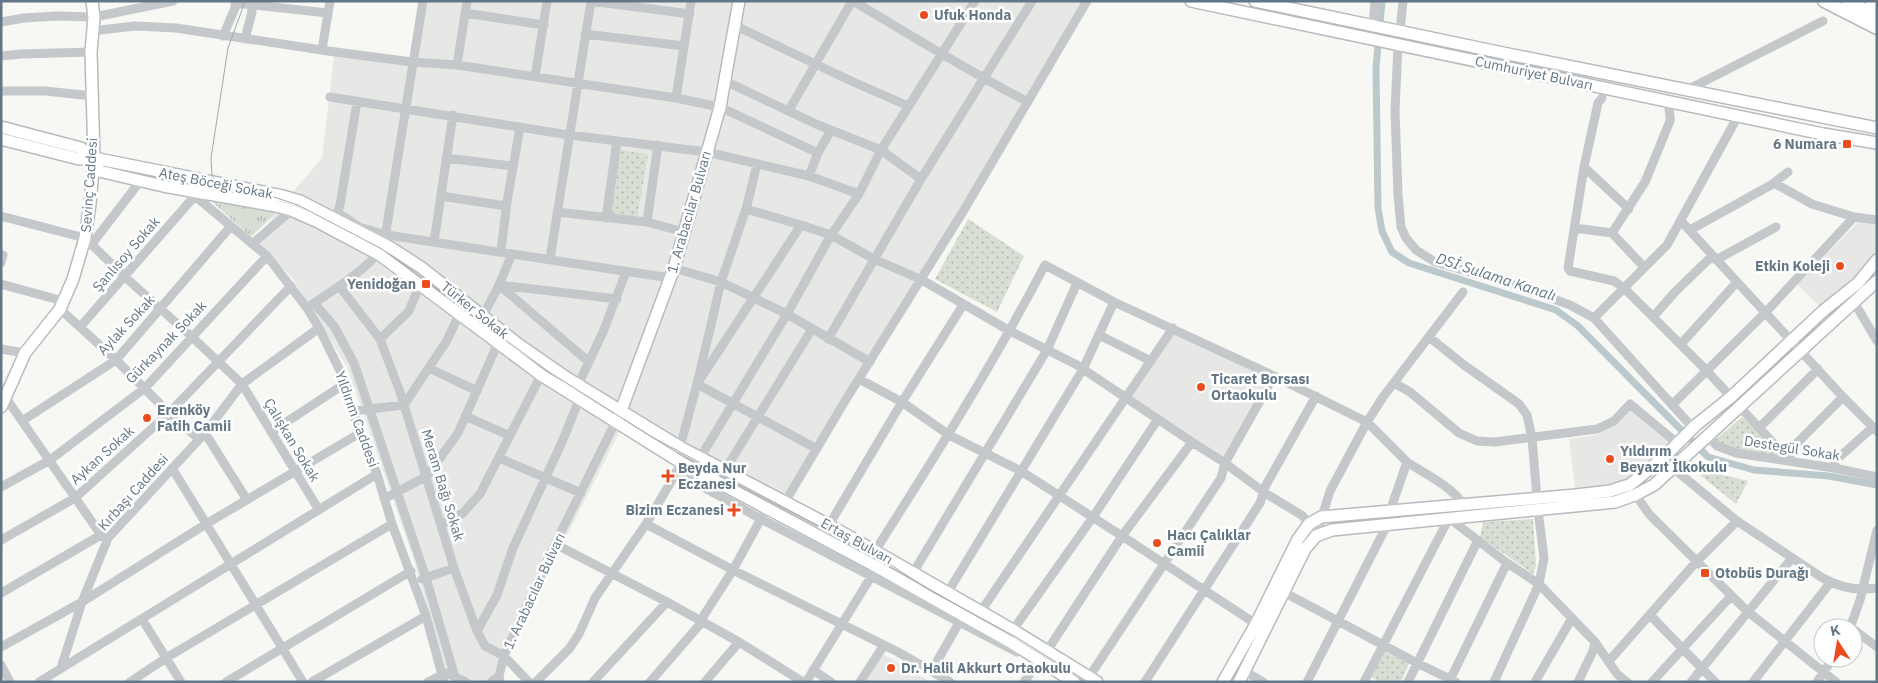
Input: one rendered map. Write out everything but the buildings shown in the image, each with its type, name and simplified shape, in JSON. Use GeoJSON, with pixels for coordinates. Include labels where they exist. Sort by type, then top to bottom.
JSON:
{"type":"FeatureCollection","features":[{"type":"Feature","properties":{"kind":"highway"},"geometry":{"type":"LineString","coordinates":[[1824,1],[1877,28]]}},
{"type":"Feature","properties":{"kind":"highway"},"geometry":{"type":"LineString","coordinates":[[1848,1],[1877,17]]}},
{"type":"Feature","properties":{"kind":"highway"},"geometry":{"type":"LineString","coordinates":[[1871,1],[1877,4]]}},
{"type":"Feature","properties":{"kind":"main road","name":"Sevinç Caddesi"},"geometry":{"type":"LineString","coordinates":[[4,403],[26,353],[61,305],[88,242],[94,158],[91,52],[94,18],[92,1]]}},
{"type":"Feature","properties":{"kind":"main road","name":"1. Arabacılar Bulvarı"},"geometry":{"type":"LineString","coordinates":[[615,415],[672,273],[720,107],[739,1]]}},
{"type":"Feature","properties":{"kind":"main road","name":"Cumhuriyet Bulvarı"},"geometry":{"type":"LineString","coordinates":[[1191,1],[1240,6],[1378,41],[1668,102],[1877,143]]}},
{"type":"Feature","properties":{"kind":"main road","name":"Cumhuriyet Bulvarı"},"geometry":{"type":"LineString","coordinates":[[1255,1],[1503,54],[1877,128]]}},
{"type":"Feature","properties":{"kind":"main road"},"geometry":{"type":"LineString","coordinates":[[1500,66],[1503,54]]}},
{"type":"Feature","properties":{"kind":"main road"},"geometry":{"type":"LineString","coordinates":[[1,127],[81,148],[94,158],[99,171],[141,180]]}},
{"type":"Feature","properties":{"kind":"main road"},"geometry":{"type":"LineString","coordinates":[[1,139],[79,159],[94,158]]}},
{"type":"Feature","properties":{"kind":"main road","name":"Ateş Böceği Sokak"},"geometry":{"type":"LineString","coordinates":[[94,158],[283,196],[336,216]]}},
{"type":"Feature","properties":{"kind":"main road","name":"Yıldırım Caddesi"},"geometry":{"type":"LineString","coordinates":[[158,172],[193,196]]}},
{"type":"Feature","properties":{"kind":"main road","name":"Ateş Böceği Sokak"},"geometry":{"type":"LineString","coordinates":[[141,180],[193,196],[291,210],[382,247]]}},
{"type":"Feature","properties":{"kind":"main road","name":"Türker Sokak"},"geometry":{"type":"LineString","coordinates":[[336,216],[382,247],[422,268],[518,344],[578,386],[615,415]]}},
{"type":"Feature","properties":{"kind":"main road","name":"Türker Sokak"},"geometry":{"type":"LineString","coordinates":[[382,247],[420,284],[541,375],[579,400],[615,415]]}},
{"type":"Feature","properties":{"kind":"main road"},"geometry":{"type":"LineString","coordinates":[[1223,682],[1256,624],[1298,539],[1309,524],[1321,517],[1610,491],[1629,485],[1731,397],[1823,311],[1858,282],[1877,260]]}},
{"type":"Feature","properties":{"kind":"main road"},"geometry":{"type":"LineString","coordinates":[[1239,682],[1305,549],[1316,536],[1332,530],[1615,502],[1635,495],[1654,485],[1877,281]]}},
{"type":"Feature","properties":{"kind":"main road","name":"Ertaş Bulvarı"},"geometry":{"type":"LineString","coordinates":[[615,415],[829,525],[948,592],[1013,630],[1042,658],[1074,682]]}},
{"type":"Feature","properties":{"kind":"main road","name":"Ertaş Bulvarı"},"geometry":{"type":"LineString","coordinates":[[615,415],[679,468],[767,508],[874,572],[962,619],[1042,658],[1093,679]]}},
{"type":"Feature","properties":{"kind":"street"},"geometry":{"type":"LineString","coordinates":[[1,22],[24,18],[57,16],[94,18],[173,1]]}},
{"type":"Feature","properties":{"kind":"street"},"geometry":{"type":"LineString","coordinates":[[322,50],[330,1]]}},
{"type":"Feature","properties":{"kind":"street"},"geometry":{"type":"LineString","coordinates":[[423,1],[382,247],[340,287],[311,305],[334,326],[354,363],[426,578],[455,677]]}},
{"type":"Feature","properties":{"kind":"street"},"geometry":{"type":"LineString","coordinates":[[457,65],[467,1]]}},
{"type":"Feature","properties":{"kind":"street"},"geometry":{"type":"LineString","coordinates":[[535,77],[547,1]]}},
{"type":"Feature","properties":{"kind":"street"},"geometry":{"type":"LineString","coordinates":[[550,259],[591,1],[690,14]]}},
{"type":"Feature","properties":{"kind":"street"},"geometry":{"type":"LineString","coordinates":[[676,98],[691,1]]}},
{"type":"Feature","properties":{"kind":"street"},"geometry":{"type":"LineString","coordinates":[[789,110],[852,1],[984,79],[1028,102]]}},
{"type":"Feature","properties":{"kind":"street"},"geometry":{"type":"LineString","coordinates":[[700,458],[787,314],[831,235],[859,194],[881,150],[908,106],[944,54],[976,1]]}},
{"type":"Feature","properties":{"kind":"street"},"geometry":{"type":"LineString","coordinates":[[828,339],[921,179],[1032,1]]}},
{"type":"Feature","properties":{"kind":"street"},"geometry":{"type":"LineString","coordinates":[[785,502],[859,379],[922,280],[1087,1]]}},
{"type":"Feature","properties":{"kind":"street"},"geometry":{"type":"LineString","coordinates":[[1375,1],[1378,27]]}},
{"type":"Feature","properties":{"kind":"street"},"geometry":{"type":"LineString","coordinates":[[1400,32],[1403,1]]}},
{"type":"Feature","properties":{"kind":"street"},"geometry":{"type":"LineString","coordinates":[[222,36],[236,2],[328,13]]}},
{"type":"Feature","properties":{"kind":"street"},"geometry":{"type":"LineString","coordinates":[[245,39],[251,17],[251,3]]}},
{"type":"Feature","properties":{"kind":"street"},"geometry":{"type":"LineString","coordinates":[[465,13],[544,25]]}},
{"type":"Feature","properties":{"kind":"street"},"geometry":{"type":"LineString","coordinates":[[1687,90],[1823,21]]}},
{"type":"Feature","properties":{"kind":"street"},"geometry":{"type":"LineString","coordinates":[[92,31],[136,26],[176,28],[412,62],[457,65],[676,98],[720,107],[818,153]]}},
{"type":"Feature","properties":{"kind":"street"},"geometry":{"type":"LineString","coordinates":[[736,26],[908,106]]}},
{"type":"Feature","properties":{"kind":"street"},"geometry":{"type":"LineString","coordinates":[[585,34],[684,46]]}},
{"type":"Feature","properties":{"kind":"street"},"geometry":{"type":"LineString","coordinates":[[1398,45],[1395,111],[1398,195],[1401,227],[1406,238],[1416,250],[1435,262],[1570,305],[1594,318],[1692,429]]}},
{"type":"Feature","properties":{"kind":"street"},"geometry":{"type":"LineString","coordinates":[[1,56],[91,52]]}},
{"type":"Feature","properties":{"kind":"street"},"geometry":{"type":"LineString","coordinates":[[725,81],[831,130],[881,150],[921,179]]}},
{"type":"Feature","properties":{"kind":"street"},"geometry":{"type":"LineString","coordinates":[[1,92],[45,91],[93,96]]}},
{"type":"Feature","properties":{"kind":"street"},"geometry":{"type":"LineString","coordinates":[[330,97],[406,110],[453,115],[569,135],[707,152],[809,176],[859,194]]}},
{"type":"Feature","properties":{"kind":"street"},"geometry":{"type":"LineString","coordinates":[[1602,98],[1598,103],[1584,167],[1568,268],[1570,271],[1614,281],[1624,288],[1731,397]]}},
{"type":"Feature","properties":{"kind":"street"},"geometry":{"type":"LineString","coordinates":[[336,216],[340,205],[356,102]]}},
{"type":"Feature","properties":{"kind":"street"},"geometry":{"type":"LineString","coordinates":[[1612,233],[1645,182],[1670,121],[1671,116],[1668,102]]}},
{"type":"Feature","properties":{"kind":"street"},"geometry":{"type":"LineString","coordinates":[[434,242],[453,115]]}},
{"type":"Feature","properties":{"kind":"street"},"geometry":{"type":"LineString","coordinates":[[1594,318],[1667,245],[1682,221],[1689,202],[1738,116]]}},
{"type":"Feature","properties":{"kind":"street"},"geometry":{"type":"LineString","coordinates":[[501,252],[512,166],[520,127]]}},
{"type":"Feature","properties":{"kind":"street"},"geometry":{"type":"LineString","coordinates":[[809,176],[818,153],[831,130]]}},
{"type":"Feature","properties":{"kind":"street"},"geometry":{"type":"LineString","coordinates":[[606,218],[617,141]]}},
{"type":"Feature","properties":{"kind":"street"},"geometry":{"type":"LineString","coordinates":[[647,222],[658,145]]}},
{"type":"Feature","properties":{"kind":"street"},"geometry":{"type":"LineString","coordinates":[[446,158],[512,166]]}},
{"type":"Feature","properties":{"kind":"street"},"geometry":{"type":"LineString","coordinates":[[680,447],[721,282],[746,209],[757,164]]}},
{"type":"Feature","properties":{"kind":"street"},"geometry":{"type":"LineString","coordinates":[[1584,167],[1629,209]]}},
{"type":"Feature","properties":{"kind":"street"},"geometry":{"type":"LineString","coordinates":[[1690,230],[1774,183],[1788,172]]}},
{"type":"Feature","properties":{"kind":"street"},"geometry":{"type":"LineString","coordinates":[[1,216],[88,242],[141,180]]}},
{"type":"Feature","properties":{"kind":"street"},"geometry":{"type":"LineString","coordinates":[[1774,183],[1812,204],[1854,217],[1877,220]]}},
{"type":"Feature","properties":{"kind":"street","name":"Yıldırım Caddesi"},"geometry":{"type":"LineString","coordinates":[[193,196],[267,256],[291,286],[311,305],[346,383],[352,411],[426,616],[443,678]]}},
{"type":"Feature","properties":{"kind":"street","name":"Şanlısoy Sokak"},"geometry":{"type":"LineString","coordinates":[[80,327],[125,278],[193,196]]}},
{"type":"Feature","properties":{"kind":"street"},"geometry":{"type":"LineString","coordinates":[[441,196],[506,206]]}},
{"type":"Feature","properties":{"kind":"street"},"geometry":{"type":"LineString","coordinates":[[746,209],[831,235],[874,259],[922,280],[1010,331],[1083,369],[1158,420],[1225,462],[1265,493],[1303,516],[1316,536]]}},
{"type":"Feature","properties":{"kind":"street"},"geometry":{"type":"LineString","coordinates":[[252,244],[291,210]]}},
{"type":"Feature","properties":{"kind":"street"},"geometry":{"type":"LineString","coordinates":[[557,212],[647,222],[684,232]]}},
{"type":"Feature","properties":{"kind":"street"},"geometry":{"type":"LineString","coordinates":[[1672,405],[1765,313],[1854,217]]}},
{"type":"Feature","properties":{"kind":"street"},"geometry":{"type":"LineString","coordinates":[[1682,221],[1800,351],[1875,429],[1835,461],[1834,468]]}},
{"type":"Feature","properties":{"kind":"street"},"geometry":{"type":"LineString","coordinates":[[697,384],[801,225]]}},
{"type":"Feature","properties":{"kind":"street","name":"Aylak Sokak"},"geometry":{"type":"LineString","coordinates":[[22,421],[116,360],[231,226]]}},
{"type":"Feature","properties":{"kind":"street"},"geometry":{"type":"LineString","coordinates":[[1653,317],[1675,292],[1714,258],[1776,226]]}},
{"type":"Feature","properties":{"kind":"street"},"geometry":{"type":"LineString","coordinates":[[1575,228],[1612,233],[1644,267]]}},
{"type":"Feature","properties":{"kind":"street","name":"Çalışkan Sokak"},"geometry":{"type":"LineString","coordinates":[[88,242],[242,384],[319,510]]}},
{"type":"Feature","properties":{"kind":"street"},"geometry":{"type":"LineString","coordinates":[[382,247],[434,242],[626,272],[672,273],[721,282],[787,314],[870,362]]}},
{"type":"Feature","properties":{"kind":"street"},"geometry":{"type":"LineString","coordinates":[[483,316],[512,254]]}},
{"type":"Feature","properties":{"kind":"street"},"geometry":{"type":"LineString","coordinates":[[1,255],[3,255],[1,263]]}},
{"type":"Feature","properties":{"kind":"street","name":"Gürkaynak Sokak"},"geometry":{"type":"LineString","coordinates":[[1,487],[50,460],[145,388],[267,256]]}},
{"type":"Feature","properties":{"kind":"street"},"geometry":{"type":"LineString","coordinates":[[875,550],[949,435],[1010,331],[1045,265],[1114,302],[1173,328],[1367,422],[1407,462],[1440,483],[1463,504]]}},
{"type":"Feature","properties":{"kind":"street"},"geometry":{"type":"LineString","coordinates":[[578,386],[617,299],[626,272]]}},
{"type":"Feature","properties":{"kind":"street"},"geometry":{"type":"LineString","coordinates":[[1681,344],[1736,282]]}},
{"type":"Feature","properties":{"kind":"street"},"geometry":{"type":"LineString","coordinates":[[913,573],[1046,350],[1077,283]]}},
{"type":"Feature","properties":{"kind":"street"},"geometry":{"type":"LineString","coordinates":[[1,284],[61,305],[80,327],[169,413],[202,436],[247,500]]}},
{"type":"Feature","properties":{"kind":"street"},"geometry":{"type":"LineString","coordinates":[[380,339],[409,311],[420,284]]}},
{"type":"Feature","properties":{"kind":"street"},"geometry":{"type":"LineString","coordinates":[[499,284],[617,299]]}},
{"type":"Feature","properties":{"kind":"street"},"geometry":{"type":"LineString","coordinates":[[499,284],[590,362]]}},
{"type":"Feature","properties":{"kind":"street","name":"Aykan Sokak"},"geometry":{"type":"LineString","coordinates":[[1,540],[75,498],[169,413],[291,286]]}},
{"type":"Feature","properties":{"kind":"street","name":"Meram Bağı Sokak"},"geometry":{"type":"LineString","coordinates":[[340,287],[380,339],[404,405],[454,568],[477,631],[485,646],[504,656],[529,682]]}},
{"type":"Feature","properties":{"kind":"street"},"geometry":{"type":"LineString","coordinates":[[1316,536],[1330,491],[1367,422],[1463,292]]}},
{"type":"Feature","properties":{"kind":"street"},"geometry":{"type":"LineString","coordinates":[[948,592],[1083,369],[1114,302]]}},
{"type":"Feature","properties":{"kind":"street"},"geometry":{"type":"LineString","coordinates":[[1854,302],[1877,340]]}},
{"type":"Feature","properties":{"kind":"street"},"geometry":{"type":"LineString","coordinates":[[829,525],[902,402],[963,305]]}},
{"type":"Feature","properties":{"kind":"street"},"geometry":{"type":"LineString","coordinates":[[352,411],[404,405],[446,342],[460,313]]}},
{"type":"Feature","properties":{"kind":"street","name":"Kırbaşı Caddesi"},"geometry":{"type":"LineString","coordinates":[[61,668],[104,537],[202,436],[242,384],[320,328]]}},
{"type":"Feature","properties":{"kind":"street"},"geometry":{"type":"LineString","coordinates":[[980,611],[1173,328]]}},
{"type":"Feature","properties":{"kind":"street"},"geometry":{"type":"LineString","coordinates":[[725,470],[759,418],[812,329]]}},
{"type":"Feature","properties":{"kind":"street"},"geometry":{"type":"LineString","coordinates":[[1099,335],[1151,361]]}},
{"type":"Feature","properties":{"kind":"street"},"geometry":{"type":"LineString","coordinates":[[1429,337],[1464,365],[1519,404],[1527,415],[1532,438],[1538,498]]}},
{"type":"Feature","properties":{"kind":"street"},"geometry":{"type":"LineString","coordinates":[[384,499],[427,476],[458,433],[498,343]]}},
{"type":"Feature","properties":{"kind":"street"},"geometry":{"type":"LineString","coordinates":[[1,349],[26,353]]}},
{"type":"Feature","properties":{"kind":"street"},"geometry":{"type":"LineString","coordinates":[[429,368],[477,391]]}},
{"type":"Feature","properties":{"kind":"street"},"geometry":{"type":"LineString","coordinates":[[1759,428],[1818,369]]}},
{"type":"Feature","properties":{"kind":"street"},"geometry":{"type":"LineString","coordinates":[[442,524],[463,513],[480,494],[541,375]]}},
{"type":"Feature","properties":{"kind":"street"},"geometry":{"type":"LineString","coordinates":[[1093,679],[1221,478],[1225,462],[1274,376]]}},
{"type":"Feature","properties":{"kind":"street"},"geometry":{"type":"LineString","coordinates":[[859,379],[902,402],[949,435],[984,452],[1058,495],[1256,624]]}},
{"type":"Feature","properties":{"kind":"street"},"geometry":{"type":"LineString","coordinates":[[271,432],[346,383]]}},
{"type":"Feature","properties":{"kind":"street"},"geometry":{"type":"LineString","coordinates":[[697,384],[816,449]]}},
{"type":"Feature","properties":{"kind":"street"},"geometry":{"type":"LineString","coordinates":[[1394,384],[1410,392],[1459,433],[1477,441],[1495,442],[1597,429],[1614,421],[1630,404],[1680,441]]}},
{"type":"Feature","properties":{"kind":"street"},"geometry":{"type":"LineString","coordinates":[[1145,682],[1260,503],[1265,493],[1266,484],[1316,396]]}},
{"type":"Feature","properties":{"kind":"street"},"geometry":{"type":"LineString","coordinates":[[1785,455],[1843,397]]}},
{"type":"Feature","properties":{"kind":"street"},"geometry":{"type":"LineString","coordinates":[[477,631],[497,595],[513,548],[546,478],[579,400]]}},
{"type":"Feature","properties":{"kind":"street"},"geometry":{"type":"LineString","coordinates":[[1,594],[104,537],[22,421],[4,403]]}},
{"type":"Feature","properties":{"kind":"street"},"geometry":{"type":"LineString","coordinates":[[1740,407],[1785,455],[1802,463]]}},
{"type":"Feature","properties":{"kind":"street","name":"1. Arabacılar Bulvarı"},"geometry":{"type":"LineString","coordinates":[[500,679],[504,656],[555,544],[581,493],[615,415]]}},
{"type":"Feature","properties":{"kind":"street"},"geometry":{"type":"LineString","coordinates":[[466,416],[510,436]]}},
{"type":"Feature","properties":{"kind":"street"},"geometry":{"type":"LineString","coordinates":[[1013,630],[1093,517],[1158,420]]}},
{"type":"Feature","properties":{"kind":"street"},"geometry":{"type":"LineString","coordinates":[[1,647],[82,602],[206,524],[360,433]]}},
{"type":"Feature","properties":{"kind":"street","name":"Destegül Sokak"},"geometry":{"type":"LineString","coordinates":[[1705,439],[1736,453],[1834,468],[1877,477]]}},
{"type":"Feature","properties":{"kind":"street"},"geometry":{"type":"LineString","coordinates":[[1024,682],[1042,658],[1122,536],[1192,442]]}},
{"type":"Feature","properties":{"kind":"street"},"geometry":{"type":"LineString","coordinates":[[499,458],[581,493]]}},
{"type":"Feature","properties":{"kind":"street"},"geometry":{"type":"LineString","coordinates":[[1390,511],[1407,462]]}},
{"type":"Feature","properties":{"kind":"street"},"geometry":{"type":"LineString","coordinates":[[172,468],[303,682]]}},
{"type":"Feature","properties":{"kind":"street"},"geometry":{"type":"LineString","coordinates":[[536,682],[569,649],[579,634],[595,598],[613,574],[646,524],[679,468],[761,519],[874,572],[804,682],[740,642],[667,602],[613,574],[555,544]]}},
{"type":"Feature","properties":{"kind":"street"},"geometry":{"type":"LineString","coordinates":[[1673,468],[1737,521],[1830,583],[1861,590],[1877,588]]}},
{"type":"Feature","properties":{"kind":"street"},"geometry":{"type":"LineString","coordinates":[[39,682],[53,678],[61,668],[376,474]]}},
{"type":"Feature","properties":{"kind":"street"},"geometry":{"type":"LineString","coordinates":[[1629,485],[1649,514],[1747,612],[1836,682]]}},
{"type":"Feature","properties":{"kind":"street"},"geometry":{"type":"LineString","coordinates":[[650,682],[702,622],[704,615],[733,570],[767,508]]}},
{"type":"Feature","properties":{"kind":"street"},"geometry":{"type":"LineString","coordinates":[[1494,682],[1539,584],[1544,558],[1538,510]]}},
{"type":"Feature","properties":{"kind":"street"},"geometry":{"type":"LineString","coordinates":[[1364,682],[1449,518],[1507,563],[1539,584],[1595,642],[1609,661],[1615,678],[1627,682]]}},
{"type":"Feature","properties":{"kind":"street"},"geometry":{"type":"LineString","coordinates":[[1609,661],[1696,562],[1737,521]]}},
{"type":"Feature","properties":{"kind":"street"},"geometry":{"type":"LineString","coordinates":[[130,682],[166,658],[392,524]]}},
{"type":"Feature","properties":{"kind":"street"},"geometry":{"type":"LineString","coordinates":[[646,524],[733,570],[884,645],[932,670],[950,682]]}},
{"type":"Feature","properties":{"kind":"street"},"geometry":{"type":"LineString","coordinates":[[1307,682],[1387,525]]}},
{"type":"Feature","properties":{"kind":"street"},"geometry":{"type":"LineString","coordinates":[[1855,618],[1877,530]]}},
{"type":"Feature","properties":{"kind":"street"},"geometry":{"type":"LineString","coordinates":[[1408,682],[1478,540]]}},
{"type":"Feature","properties":{"kind":"street"},"geometry":{"type":"LineString","coordinates":[[1691,682],[1792,558]]}},
{"type":"Feature","properties":{"kind":"street"},"geometry":{"type":"LineString","coordinates":[[1291,596],[1452,681],[1507,563]]}},
{"type":"Feature","properties":{"kind":"street"},"geometry":{"type":"LineString","coordinates":[[414,582],[454,568]]}},
{"type":"Feature","properties":{"kind":"street"},"geometry":{"type":"LineString","coordinates":[[226,682],[411,571]]}},
{"type":"Feature","properties":{"kind":"street"},"geometry":{"type":"LineString","coordinates":[[1753,682],[1830,583]]}},
{"type":"Feature","properties":{"kind":"street"},"geometry":{"type":"LineString","coordinates":[[1652,682],[1731,596]]}},
{"type":"Feature","properties":{"kind":"street"},"geometry":{"type":"LineString","coordinates":[[593,682],[667,602]]}},
{"type":"Feature","properties":{"kind":"street"},"geometry":{"type":"LineString","coordinates":[[1650,614],[1715,682]]}},
{"type":"Feature","properties":{"kind":"street"},"geometry":{"type":"LineString","coordinates":[[312,682],[426,616]]}},
{"type":"Feature","properties":{"kind":"street"},"geometry":{"type":"LineString","coordinates":[[1535,682],[1572,618]]}},
{"type":"Feature","properties":{"kind":"street"},"geometry":{"type":"LineString","coordinates":[[142,619],[181,682]]}},
{"type":"Feature","properties":{"kind":"street"},"geometry":{"type":"LineString","coordinates":[[932,670],[962,619]]}},
{"type":"Feature","properties":{"kind":"street"},"geometry":{"type":"LineString","coordinates":[[1863,636],[1877,647]]}},
{"type":"Feature","properties":{"kind":"street"},"geometry":{"type":"LineString","coordinates":[[705,682],[740,642]]}},
{"type":"Feature","properties":{"kind":"street"},"geometry":{"type":"LineString","coordinates":[[1578,682],[1593,652],[1595,642]]}},
{"type":"Feature","properties":{"kind":"street"},"geometry":{"type":"LineString","coordinates":[[860,682],[884,645]]}},
{"type":"Feature","properties":{"kind":"street"},"geometry":{"type":"LineString","coordinates":[[1,665],[10,682]]}},
{"type":"Feature","properties":{"kind":"street"},"geometry":{"type":"LineString","coordinates":[[1817,682],[1827,668]]}},
{"type":"Feature","properties":{"kind":"street"},"geometry":{"type":"LineString","coordinates":[[813,670],[831,682]]}},
{"type":"Feature","properties":{"kind":"street"},"geometry":{"type":"LineString","coordinates":[[1244,671],[1263,682]]}},
{"type":"Feature","properties":{"kind":"street"},"geometry":{"type":"LineString","coordinates":[[428,682],[443,678],[446,673],[466,682]]}},
{"type":"Feature","properties":{"kind":"street"},"geometry":{"type":"LineString","coordinates":[[491,682],[500,679]]}},
{"type":"Feature","properties":{"kind":"shaded area"},"geometry":{"type":"Polygon","coordinates":[[[421,1],[1086,1],[785,498],[629,413],[558,553],[502,673],[488,682],[460,682],[447,676],[413,557],[347,367],[293,279],[256,239],[322,158],[335,49],[411,60],[421,1]]]}},
{"type":"Feature","properties":{"kind":"shaded area","name":"Etkin Koleji"},"geometry":{"type":"Polygon","coordinates":[[[1867,221],[1877,224],[1877,253],[1863,269],[1820,307],[1797,284],[1858,222],[1867,221]]]}},
{"type":"Feature","properties":{"kind":"shaded area","name":"Ticaret Borsası Ortaokulu"},"geometry":{"type":"Polygon","coordinates":[[[1173,328],[1274,376],[1225,463],[1127,398],[1173,328]]]}},
{"type":"Feature","properties":{"kind":"shaded area","name":"Yıldırım Beyazıt İlkokulu"},"geometry":{"type":"Polygon","coordinates":[[[1632,409],[1670,441],[1628,478],[1605,486],[1575,488],[1569,439],[1596,435],[1613,426],[1632,409]]]}},
{"type":"Feature","properties":{"kind":"shaded area","name":"Dr. Halil Akkurt Ortaokulu"},"geometry":{"type":"Polygon","coordinates":[[[883,654],[931,682],[866,682],[883,654]]]}},
{"type":"Feature","properties":{"kind":"green space"},"geometry":{"type":"Polygon","coordinates":[[[619,150],[648,154],[637,219],[610,217],[619,150]]]}},
{"type":"Feature","properties":{"kind":"green space"},"geometry":{"type":"Polygon","coordinates":[[[208,198],[280,209],[251,237],[208,198]]]}},
{"type":"Feature","properties":{"kind":"green space"},"geometry":{"type":"Polygon","coordinates":[[[968,219],[1024,256],[997,312],[935,279],[968,219]]]}},
{"type":"Feature","properties":{"kind":"green space"},"geometry":{"type":"Polygon","coordinates":[[[1742,417],[1782,456],[1731,448],[1718,443],[1716,439],[1742,417]]]}},
{"type":"Feature","properties":{"kind":"green space"},"geometry":{"type":"Polygon","coordinates":[[[1689,460],[1723,475],[1748,481],[1736,504],[1686,464],[1689,460]]]}},
{"type":"Feature","properties":{"kind":"green space"},"geometry":{"type":"Polygon","coordinates":[[[1533,519],[1536,566],[1533,574],[1480,537],[1483,522],[1533,519]]]}},
{"type":"Feature","properties":{"kind":"green space"},"geometry":{"type":"Polygon","coordinates":[[[1383,651],[1409,663],[1401,682],[1380,682],[1371,677],[1383,651]]]}},
{"type":"Feature","properties":{"kind":"waterway","name":"DSİ Sulama Kanalı"},"geometry":{"type":"LineString","coordinates":[[1382,1],[1376,68],[1378,208],[1382,231],[1392,252],[1409,263],[1556,310],[1578,326],[1708,457],[1754,470],[1829,476],[1877,485]]}},
{"type":"Feature","properties":{"kind":"tram line"},"geometry":{"type":"LineString","coordinates":[[244,1],[228,48],[211,158],[212,175],[217,184],[223,188],[274,197],[298,205],[382,249],[549,372],[652,437],[888,563],[929,590],[1016,637],[1088,682]]}},
{"type":"Feature","properties":{"kind":"place","name":"Ufuk Honda"},"geometry":{"type":"Point","coordinates":[924,15]}},
{"type":"Feature","properties":{"kind":"place","name":"6 Numara"},"geometry":{"type":"Point","coordinates":[1847,144]}},
{"type":"Feature","properties":{"kind":"place","name":"Etkin Koleji"},"geometry":{"type":"Point","coordinates":[1840,266]}},
{"type":"Feature","properties":{"kind":"place","name":"Yenidoğan"},"geometry":{"type":"Point","coordinates":[426,284]}},
{"type":"Feature","properties":{"kind":"place","name":"Ticaret Borsası Ortaokulu"},"geometry":{"type":"Point","coordinates":[1201,387]}},
{"type":"Feature","properties":{"kind":"place","name":"Erenköy Fatih Camii"},"geometry":{"type":"Point","coordinates":[147,418]}},
{"type":"Feature","properties":{"kind":"place","name":"Yıldırım Beyazıt İlkokulu"},"geometry":{"type":"Point","coordinates":[1610,459]}},
{"type":"Feature","properties":{"kind":"place","name":"Beyda Nur Eczanesi"},"geometry":{"type":"Point","coordinates":[668,476]}},
{"type":"Feature","properties":{"kind":"place","name":"Bizim Eczanesi"},"geometry":{"type":"Point","coordinates":[734,510]}},
{"type":"Feature","properties":{"kind":"place","name":"Hacı Çalıklar Camii"},"geometry":{"type":"Point","coordinates":[1157,543]}},
{"type":"Feature","properties":{"kind":"place","name":"Otobüs Durağı"},"geometry":{"type":"Point","coordinates":[1705,573]}},
{"type":"Feature","properties":{"kind":"place","name":"Dr. Halil Akkurt Ortaokulu"},"geometry":{"type":"Point","coordinates":[891,668]}}]}
